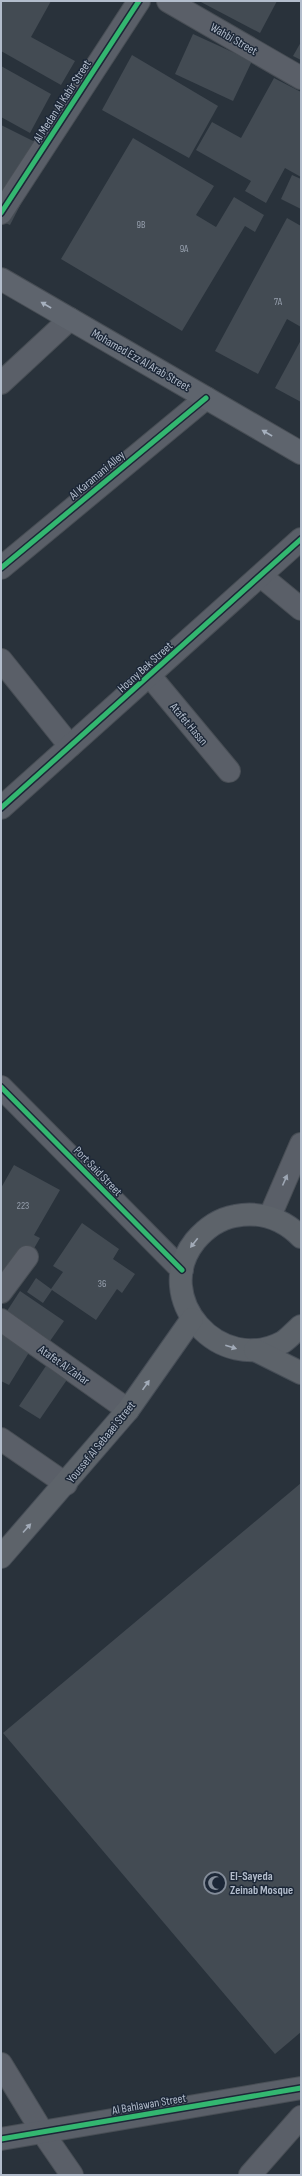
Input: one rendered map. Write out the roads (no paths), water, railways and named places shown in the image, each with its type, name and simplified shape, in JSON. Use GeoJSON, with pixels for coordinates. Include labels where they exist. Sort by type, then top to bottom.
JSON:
{"type":"FeatureCollection","features":[{"type":"Feature","properties":{"kind":"main road","name":"Mohamed Ezz Al Arab Street"},"geometry":{"type":"LineString","coordinates":[[1,279],[301,453]]}},
{"type":"Feature","properties":{"kind":"main road"},"geometry":{"type":"LineString","coordinates":[[301,1237],[286,1224],[270,1216],[247,1213],[223,1218],[204,1230],[189,1248],[182,1270],[182,1293],[192,1319],[204,1333],[219,1343],[237,1349],[255,1350],[283,1342],[301,1326]]}},
{"type":"Feature","properties":{"kind":"main road","name":"Youssef Al Sebaaei Street"},"geometry":{"type":"LineString","coordinates":[[1,1557],[66,1484],[128,1410],[192,1319]]}},
{"type":"Feature","properties":{"kind":"main road"},"geometry":{"type":"LineString","coordinates":[[255,1350],[301,1373]]}},
{"type":"Feature","properties":{"kind":"street","name":"Al Medan Al Kabir Street"},"geometry":{"type":"LineString","coordinates":[[1,213],[139,1]]}},
{"type":"Feature","properties":{"kind":"street","name":"Wahbi Street"},"geometry":{"type":"LineString","coordinates":[[168,1],[301,78]]}},
{"type":"Feature","properties":{"kind":"street"},"geometry":{"type":"LineString","coordinates":[[1,383],[70,319]]}},
{"type":"Feature","properties":{"kind":"street","name":"Al Karamani Alley"},"geometry":{"type":"LineString","coordinates":[[1,568],[206,398]]}},
{"type":"Feature","properties":{"kind":"street","name":"Hosny Bek Street"},"geometry":{"type":"LineString","coordinates":[[1,808],[301,539]]}},
{"type":"Feature","properties":{"kind":"street"},"geometry":{"type":"LineString","coordinates":[[261,576],[301,609]]}},
{"type":"Feature","properties":{"kind":"street"},"geometry":{"type":"LineString","coordinates":[[1,660],[70,746]]}},
{"type":"Feature","properties":{"kind":"street","name":"Atafet Hassn"},"geometry":{"type":"LineString","coordinates":[[150,676],[229,771]]}},
{"type":"Feature","properties":{"kind":"street","name":"Port Said Street"},"geometry":{"type":"LineString","coordinates":[[1,1086],[182,1270]]}},
{"type":"Feature","properties":{"kind":"street"},"geometry":{"type":"LineString","coordinates":[[270,1216],[301,1144]]}},
{"type":"Feature","properties":{"kind":"street"},"geometry":{"type":"LineString","coordinates":[[1,1292],[27,1257]]}},
{"type":"Feature","properties":{"kind":"street","name":"Atafet Al Zahar"},"geometry":{"type":"LineString","coordinates":[[1,1320],[128,1410]]}},
{"type":"Feature","properties":{"kind":"street"},"geometry":{"type":"LineString","coordinates":[[1,1439],[66,1484]]}},
{"type":"Feature","properties":{"kind":"street"},"geometry":{"type":"LineString","coordinates":[[1,2064],[43,2133],[72,2175]]}},
{"type":"Feature","properties":{"kind":"street","name":"Al Bahlawan Street"},"geometry":{"type":"LineString","coordinates":[[1,2139],[301,2088]]}},
{"type":"Feature","properties":{"kind":"street"},"geometry":{"type":"LineString","coordinates":[[250,2175],[301,2117]]}},
{"type":"Feature","properties":{"kind":"place","name":"El-Sayeda Zeinab Mosque"},"geometry":{"type":"Point","coordinates":[215,1883]}}]}
